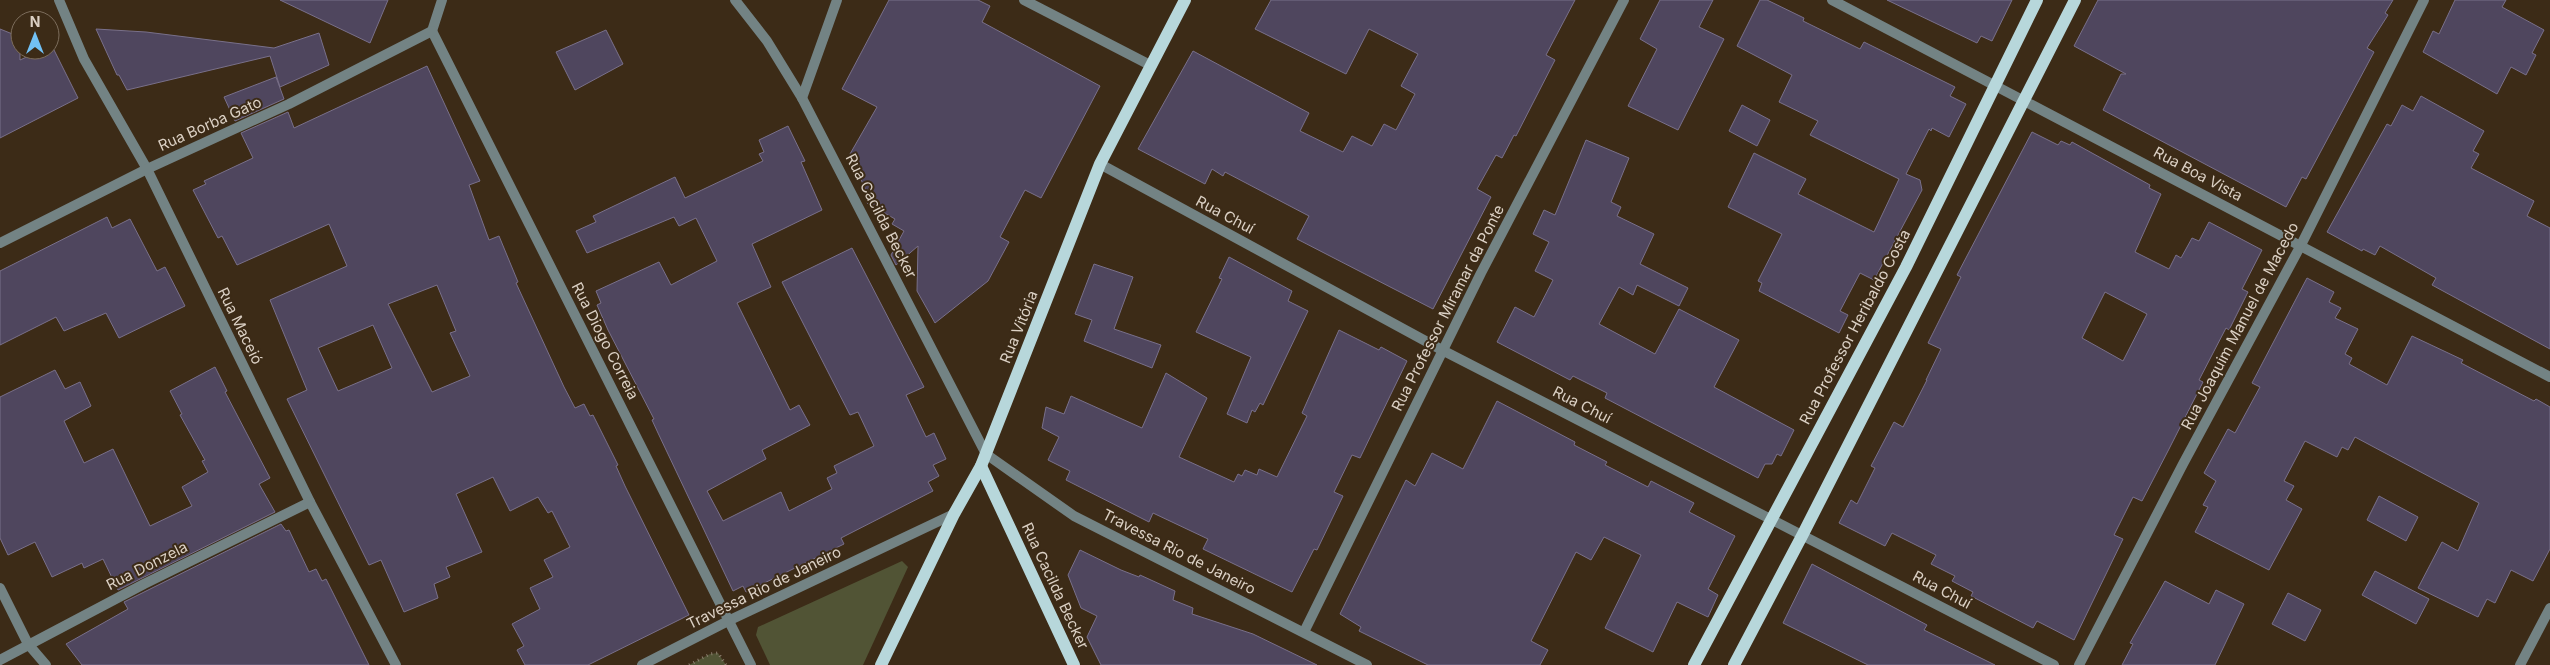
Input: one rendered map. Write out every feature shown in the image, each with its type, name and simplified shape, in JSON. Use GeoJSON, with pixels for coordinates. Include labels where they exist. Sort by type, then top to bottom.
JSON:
{"type":"FeatureCollection","features":[{"type":"Feature","properties":{"kind":"main road","name":"Rua Vitória"},"geometry":{"type":"LineString","coordinates":[[881,665],[954,514],[983,460],[1100,164],[1185,0]]}},
{"type":"Feature","properties":{"kind":"main road","name":"Rua Professor Heribaldo Costa"},"geometry":{"type":"LineString","coordinates":[[1694,665],[1906,267],[1994,84],[2038,0]]}},
{"type":"Feature","properties":{"kind":"main road"},"geometry":{"type":"LineString","coordinates":[[1734,665],[1804,534],[2075,0]]}},
{"type":"Feature","properties":{"kind":"main road","name":"Rua Cacilda Becker"},"geometry":{"type":"LineString","coordinates":[[983,460],[1074,665]]}},
{"type":"Feature","properties":{"kind":"street","name":"Rua Maceió"},"geometry":{"type":"LineString","coordinates":[[58,0],[84,59],[147,169],[310,502],[396,665]]}},
{"type":"Feature","properties":{"kind":"street"},"geometry":{"type":"LineString","coordinates":[[432,31],[442,0]]}},
{"type":"Feature","properties":{"kind":"street","name":"Rua Cacilda Becker"},"geometry":{"type":"LineString","coordinates":[[735,0],[767,41],[802,98],[983,460]]}},
{"type":"Feature","properties":{"kind":"street"},"geometry":{"type":"LineString","coordinates":[[802,98],[837,0]]}},
{"type":"Feature","properties":{"kind":"street"},"geometry":{"type":"LineString","coordinates":[[1024,0],[1150,65]]}},
{"type":"Feature","properties":{"kind":"street","name":"Rua Professor Miramar da Ponte"},"geometry":{"type":"LineString","coordinates":[[1304,632],[1442,350],[1624,0]]}},
{"type":"Feature","properties":{"kind":"street","name":"Rua Boa Vista"},"geometry":{"type":"LineString","coordinates":[[1832,0],[2025,99],[2550,376]]}},
{"type":"Feature","properties":{"kind":"street","name":"Rua Joaquim Manuel de Macedo"},"geometry":{"type":"LineString","coordinates":[[2079,665],[2183,464],[2301,245],[2424,0]]}},
{"type":"Feature","properties":{"kind":"street","name":"Rua Borba Gato"},"geometry":{"type":"LineString","coordinates":[[0,243],[147,169],[289,104],[432,31]]}},
{"type":"Feature","properties":{"kind":"street","name":"Rua Diogo Correia"},"geometry":{"type":"LineString","coordinates":[[432,31],[751,665]]}},
{"type":"Feature","properties":{"kind":"street","name":"Rua Chuí"},"geometry":{"type":"LineString","coordinates":[[1100,164],[1442,350],[1771,520],[1804,534],[2054,665]]}},
{"type":"Feature","properties":{"kind":"street","name":"Travessa Rio de Janeiro"},"geometry":{"type":"LineString","coordinates":[[983,460],[1074,516],[1367,665]]}},
{"type":"Feature","properties":{"kind":"street","name":"Rua Donzela"},"geometry":{"type":"LineString","coordinates":[[0,660],[28,644],[310,502]]}},
{"type":"Feature","properties":{"kind":"street","name":"Travessa Rio de Janeiro"},"geometry":{"type":"LineString","coordinates":[[642,665],[730,620],[954,514]]}},
{"type":"Feature","properties":{"kind":"street"},"geometry":{"type":"LineString","coordinates":[[0,588],[28,644],[46,665]]}},
{"type":"Feature","properties":{"kind":"street"},"geometry":{"type":"LineString","coordinates":[[2520,665],[2550,608]]}},
{"type":"Feature","properties":{"kind":"path"},"geometry":{"type":"LineString","coordinates":[[689,665],[710,654],[718,653],[726,665]]}},
{"type":"Feature","properties":{"kind":"green space"},"geometry":{"type":"Polygon","coordinates":[[[902,561],[908,567],[863,665],[770,665],[756,635],[758,627],[902,561]]]}},
{"type":"Feature","properties":{"kind":"green space"},"geometry":{"type":"Polygon","coordinates":[[[718,653],[726,665],[689,665],[710,654],[718,653]]]}},
{"type":"Feature","properties":{"kind":"building"},"geometry":{"type":"Polygon","coordinates":[[[280,0],[388,0],[370,43],[280,0]]]}},
{"type":"Feature","properties":{"kind":"building"},"geometry":{"type":"Polygon","coordinates":[[[889,0],[978,0],[990,6],[982,22],[1100,86],[1041,198],[1025,190],[1000,237],[1009,242],[988,281],[935,323],[917,291],[918,246],[896,265],[891,255],[904,231],[892,224],[895,219],[867,203],[869,198],[850,154],[877,107],[842,89],[889,0]]]}},
{"type":"Feature","properties":{"kind":"building"},"geometry":{"type":"Polygon","coordinates":[[[1271,0],[1575,0],[1546,55],[1555,60],[1516,136],[1514,135],[1502,158],[1496,155],[1477,189],[1491,197],[1433,309],[1297,239],[1309,216],[1225,172],[1223,176],[1212,169],[1205,184],[1138,149],[1193,51],[1309,113],[1300,131],[1343,152],[1352,136],[1372,146],[1384,124],[1396,130],[1415,94],[1401,86],[1418,54],[1369,29],[1346,74],[1255,29],[1271,0]]]}},
{"type":"Feature","properties":{"kind":"building"},"geometry":{"type":"Polygon","coordinates":[[[1660,0],[1713,0],[1699,27],[1724,39],[1678,130],[1628,106],[1657,49],[1640,39],[1660,0]]]}},
{"type":"Feature","properties":{"kind":"building"},"geometry":{"type":"Polygon","coordinates":[[[1760,0],[1767,0],[1804,18],[1803,21],[1860,49],[1864,42],[1955,87],[1950,96],[1966,104],[1949,137],[1932,128],[1931,131],[1929,129],[1906,174],[1920,180],[1922,190],[1874,280],[1860,273],[1840,311],[1848,315],[1839,333],[1759,291],[1762,283],[1758,281],[1782,234],[1728,207],[1754,153],[1806,179],[1798,194],[1874,232],[1899,179],[1810,135],[1818,121],[1779,102],[1792,75],[1737,46],[1760,0]]]}},
{"type":"Feature","properties":{"kind":"building"},"geometry":{"type":"Polygon","coordinates":[[[1887,0],[2012,0],[1992,41],[1981,36],[1977,43],[1887,0]]]}},
{"type":"Feature","properties":{"kind":"building"},"geometry":{"type":"Polygon","coordinates":[[[2098,0],[2393,0],[2385,13],[2388,15],[2367,48],[2374,52],[2306,179],[2302,177],[2286,207],[2103,110],[2121,74],[2126,74],[2074,46],[2098,0]]]}},
{"type":"Feature","properties":{"kind":"building"},"geometry":{"type":"Polygon","coordinates":[[[2455,0],[2506,0],[2502,7],[2544,30],[2532,53],[2536,55],[2526,75],[2511,67],[2497,94],[2423,52],[2433,31],[2439,34],[2455,0]]]}},
{"type":"Feature","properties":{"kind":"building"},"geometry":{"type":"Polygon","coordinates":[[[0,29],[10,33],[10,60],[59,60],[78,98],[0,138],[0,29]]]}},
{"type":"Feature","properties":{"kind":"building"},"geometry":{"type":"Polygon","coordinates":[[[96,29],[146,32],[274,48],[319,33],[329,65],[280,87],[270,56],[127,90],[119,75],[117,75],[96,29]]]}},
{"type":"Feature","properties":{"kind":"building"},"geometry":{"type":"Polygon","coordinates":[[[606,30],[623,64],[575,90],[556,52],[606,30]]]}},
{"type":"Feature","properties":{"kind":"building"},"geometry":{"type":"Polygon","coordinates":[[[427,66],[480,181],[469,185],[489,240],[499,236],[518,282],[516,283],[564,387],[575,408],[584,404],[590,416],[593,415],[618,465],[616,466],[625,486],[689,615],[588,665],[525,665],[517,650],[524,646],[512,624],[540,609],[530,588],[553,577],[544,560],[570,547],[552,511],[548,513],[538,497],[510,511],[493,477],[456,494],[482,552],[446,567],[450,577],[434,584],[438,598],[404,612],[381,560],[369,565],[287,399],[307,390],[270,300],[347,266],[329,224],[237,265],[222,236],[218,238],[193,190],[206,184],[204,181],[253,158],[241,133],[288,112],[294,128],[427,66]],[[437,285],[388,304],[432,392],[470,376],[450,333],[456,331],[437,285]],[[373,325],[318,348],[338,391],[392,368],[373,325]]]}},
{"type":"Feature","properties":{"kind":"building"},"geometry":{"type":"Polygon","coordinates":[[[276,77],[284,99],[235,121],[224,97],[276,77]]]}},
{"type":"Feature","properties":{"kind":"building"},"geometry":{"type":"Polygon","coordinates":[[[2421,96],[2484,131],[2473,151],[2479,154],[2471,168],[2534,201],[2527,216],[2550,228],[2550,349],[2432,285],[2436,278],[2380,246],[2375,255],[2363,249],[2362,251],[2327,232],[2387,124],[2391,126],[2402,105],[2413,111],[2421,96]]]}},
{"type":"Feature","properties":{"kind":"building"},"geometry":{"type":"Polygon","coordinates":[[[1742,105],[1770,120],[1757,146],[1729,131],[1742,105]]]}},
{"type":"Feature","properties":{"kind":"building"},"geometry":{"type":"Polygon","coordinates":[[[788,126],[805,161],[801,162],[822,210],[752,244],[771,287],[737,303],[790,410],[799,405],[810,425],[762,450],[766,459],[707,491],[723,521],[781,492],[789,511],[832,489],[827,478],[837,473],[834,466],[874,446],[858,412],[850,415],[782,282],[852,248],[924,387],[906,395],[926,437],[934,433],[946,459],[933,465],[939,476],[928,482],[933,491],[841,538],[844,544],[746,592],[743,586],[733,591],[652,420],[654,419],[608,330],[597,305],[601,303],[596,291],[659,262],[671,285],[717,261],[696,218],[679,226],[674,217],[587,253],[576,231],[596,222],[593,216],[675,177],[685,198],[763,161],[759,154],[764,152],[759,140],[788,126]]]}},
{"type":"Feature","properties":{"kind":"building"},"geometry":{"type":"Polygon","coordinates":[[[2032,132],[2058,145],[2061,141],[2070,145],[2072,142],[2150,185],[2149,188],[2161,194],[2135,252],[2169,269],[2176,255],[2181,258],[2192,238],[2199,241],[2209,222],[2262,250],[2242,289],[2248,292],[2229,330],[2226,328],[2199,380],[2203,382],[2142,501],[2133,497],[2114,535],[2123,539],[2074,640],[2037,621],[2033,628],[1971,596],[1973,592],[1952,581],[1955,576],[1931,564],[1936,555],[1892,533],[1885,546],[1839,523],[1851,500],[1857,504],[1875,468],[1871,466],[1894,422],[1903,427],[1927,380],[1941,349],[1928,343],[1961,277],[1957,275],[2032,132]],[[2105,292],[2082,338],[2123,361],[2147,314],[2105,292]]]}},
{"type":"Feature","properties":{"kind":"building"},"geometry":{"type":"Polygon","coordinates":[[[1586,140],[1629,158],[1611,202],[1621,207],[1617,216],[1654,234],[1640,264],[1688,288],[1679,306],[1637,285],[1633,295],[1619,287],[1599,324],[1655,354],[1679,309],[1739,340],[1714,387],[1794,430],[1781,456],[1777,454],[1772,464],[1765,464],[1758,478],[1605,398],[1607,393],[1573,376],[1570,380],[1497,342],[1515,307],[1534,317],[1553,280],[1535,271],[1549,242],[1533,234],[1544,210],[1555,215],[1586,140]]]}},
{"type":"Feature","properties":{"kind":"building"},"geometry":{"type":"Polygon","coordinates":[[[107,217],[112,228],[130,219],[157,271],[165,267],[185,306],[119,338],[106,313],[64,331],[56,317],[0,345],[0,271],[107,217]]]}},
{"type":"Feature","properties":{"kind":"building"},"geometry":{"type":"Polygon","coordinates":[[[1229,257],[1292,291],[1288,301],[1308,311],[1263,405],[1260,403],[1255,412],[1252,410],[1247,423],[1227,414],[1251,357],[1196,332],[1222,279],[1219,278],[1229,257]]]}},
{"type":"Feature","properties":{"kind":"building"},"geometry":{"type":"Polygon","coordinates":[[[1094,264],[1133,277],[1114,329],[1161,345],[1152,368],[1084,341],[1092,320],[1075,314],[1094,264]]]}},
{"type":"Feature","properties":{"kind":"building"},"geometry":{"type":"Polygon","coordinates":[[[2307,278],[2334,292],[2329,302],[2341,308],[2335,318],[2358,329],[2345,354],[2352,358],[2349,364],[2387,385],[2412,336],[2463,360],[2461,363],[2534,401],[2536,399],[2550,407],[2550,549],[2533,581],[2511,570],[2495,603],[2487,599],[2478,617],[2418,588],[2442,542],[2458,551],[2479,503],[2355,437],[2348,450],[2342,447],[2337,457],[2305,441],[2284,481],[2294,486],[2286,500],[2302,509],[2269,570],[2195,532],[2208,507],[2203,505],[2216,481],[2204,473],[2228,429],[2235,433],[2260,387],[2252,383],[2307,278]]]}},
{"type":"Feature","properties":{"kind":"building"},"geometry":{"type":"Polygon","coordinates":[[[1339,330],[1379,350],[1381,347],[1407,361],[1360,458],[1352,455],[1334,492],[1343,496],[1317,550],[1314,549],[1292,592],[1203,549],[1208,539],[1153,513],[1149,522],[1066,480],[1070,471],[1048,460],[1059,437],[1042,428],[1046,407],[1064,414],[1071,396],[1142,428],[1166,373],[1207,398],[1179,457],[1234,482],[1238,474],[1242,476],[1245,470],[1257,475],[1259,469],[1277,477],[1307,416],[1302,413],[1339,330]]]}},
{"type":"Feature","properties":{"kind":"building"},"geometry":{"type":"Polygon","coordinates":[[[215,367],[227,391],[225,392],[270,478],[259,484],[275,512],[118,590],[103,559],[84,568],[82,563],[52,577],[35,542],[8,555],[0,538],[0,397],[55,370],[65,389],[80,382],[91,406],[64,421],[84,463],[113,449],[150,526],[192,506],[182,487],[208,472],[202,461],[205,460],[180,415],[182,414],[170,391],[215,367]]]}},
{"type":"Feature","properties":{"kind":"building"},"geometry":{"type":"Polygon","coordinates":[[[1497,401],[1575,442],[1574,445],[1607,462],[1605,465],[1648,487],[1651,481],[1694,503],[1689,512],[1735,536],[1708,589],[1718,595],[1708,617],[1677,602],[1653,652],[1605,628],[1641,555],[1604,537],[1591,560],[1576,552],[1531,641],[1548,650],[1540,665],[1428,665],[1359,631],[1361,627],[1340,614],[1406,480],[1415,486],[1432,453],[1463,469],[1497,401]]]}},
{"type":"Feature","properties":{"kind":"building"},"geometry":{"type":"Polygon","coordinates":[[[2379,496],[2418,517],[2406,541],[2367,520],[2379,496]]]}},
{"type":"Feature","properties":{"kind":"building"},"geometry":{"type":"Polygon","coordinates":[[[281,524],[286,531],[289,530],[309,572],[316,569],[322,581],[326,579],[369,665],[82,665],[66,644],[128,609],[124,602],[281,524]]]}},
{"type":"Feature","properties":{"kind":"building"},"geometry":{"type":"Polygon","coordinates":[[[1080,550],[1121,570],[1139,577],[1140,575],[1175,591],[1173,600],[1193,608],[1192,614],[1253,634],[1317,665],[1101,665],[1087,637],[1097,616],[1081,608],[1068,575],[1080,550]]]}},
{"type":"Feature","properties":{"kind":"building"},"geometry":{"type":"Polygon","coordinates":[[[1812,564],[1927,625],[1924,630],[1995,665],[1868,665],[1783,623],[1812,564]]]}},
{"type":"Feature","properties":{"kind":"building"},"geometry":{"type":"Polygon","coordinates":[[[2375,571],[2429,599],[2416,624],[2362,595],[2375,571]]]}},
{"type":"Feature","properties":{"kind":"building"},"geometry":{"type":"Polygon","coordinates":[[[2165,581],[2209,604],[2216,590],[2244,604],[2215,665],[2122,665],[2133,644],[2130,643],[2165,581]]]}},
{"type":"Feature","properties":{"kind":"building"},"geometry":{"type":"Polygon","coordinates":[[[2288,593],[2321,610],[2305,641],[2272,624],[2288,593]]]}}]}
